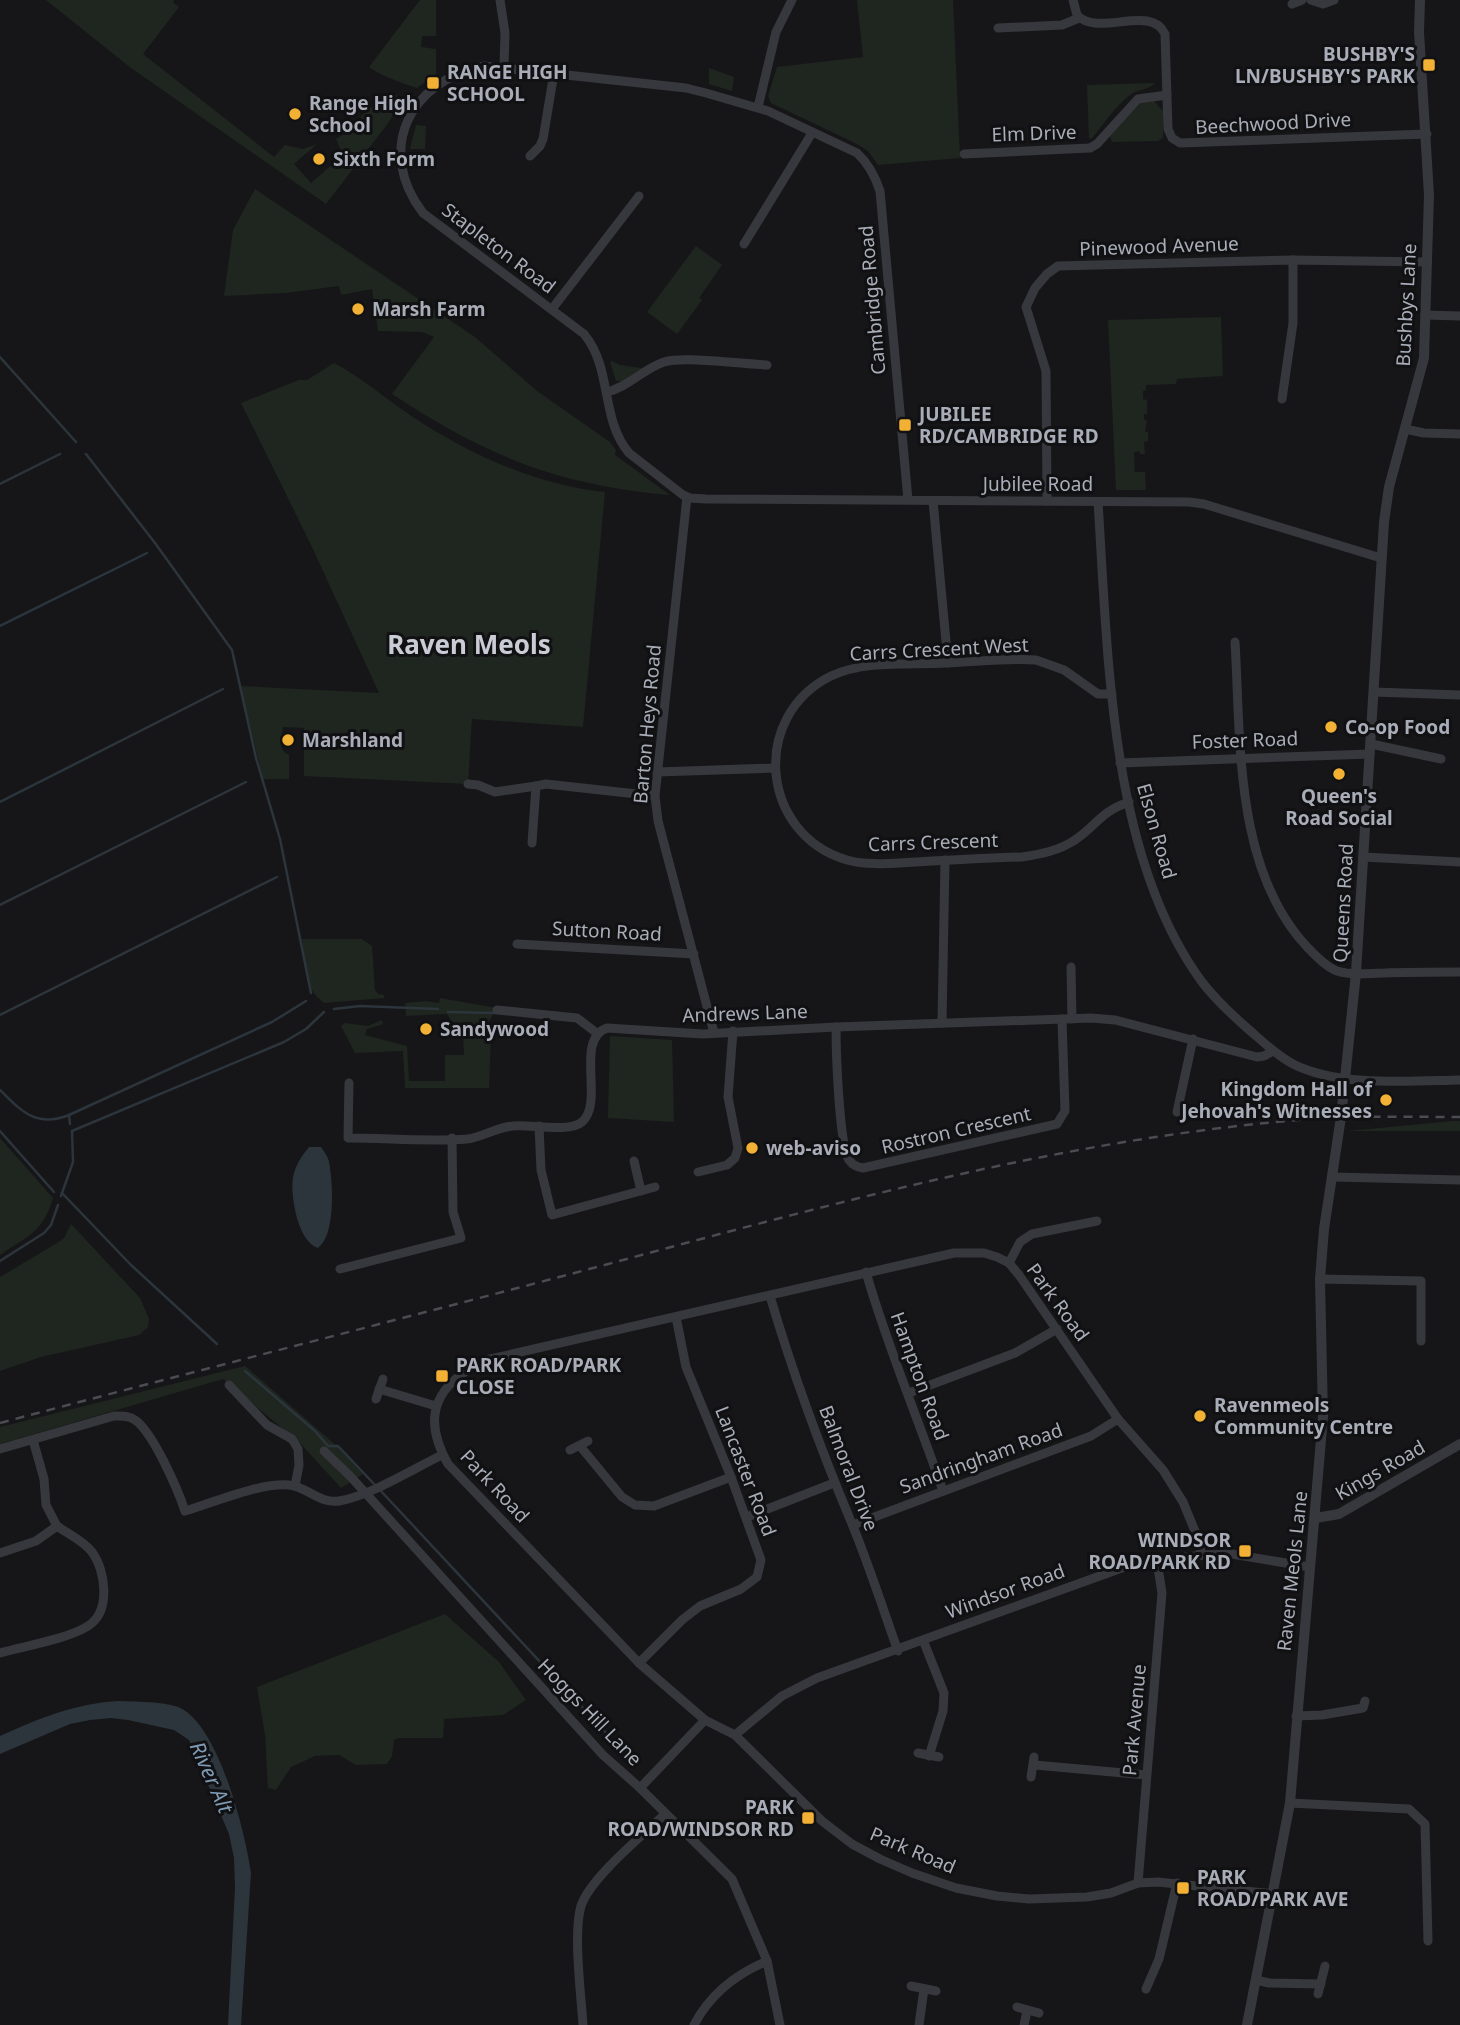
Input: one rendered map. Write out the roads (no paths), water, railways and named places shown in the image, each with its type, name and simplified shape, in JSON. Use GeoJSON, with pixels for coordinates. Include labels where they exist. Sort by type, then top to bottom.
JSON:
{"type":"FeatureCollection","features":[{"type":"Feature","properties":{"kind":"street"},"geometry":{"type":"LineString","coordinates":[[500,0],[505,33],[504,66]]}},
{"type":"Feature","properties":{"kind":"street"},"geometry":{"type":"LineString","coordinates":[[758,107],[776,32],[792,0]]}},
{"type":"Feature","properties":{"kind":"street"},"geometry":{"type":"LineString","coordinates":[[998,28],[1062,25],[1079,18],[1073,0]]}},
{"type":"Feature","properties":{"kind":"street"},"geometry":{"type":"LineString","coordinates":[[1292,4],[1302,0]]}},
{"type":"Feature","properties":{"kind":"street"},"geometry":{"type":"LineString","coordinates":[[1311,0],[1323,4],[1334,0]]}},
{"type":"Feature","properties":{"kind":"street","name":"Bushbys Lane"},"geometry":{"type":"LineString","coordinates":[[1374,692],[1381,558],[1389,487],[1423,358],[1429,195],[1419,32],[1420,0]]}},
{"type":"Feature","properties":{"kind":"street","name":"Beechwood Drive"},"geometry":{"type":"LineString","coordinates":[[1079,18],[1090,23],[1150,21],[1158,24],[1165,34],[1170,134],[1176,141],[1184,144],[1427,134]]}},
{"type":"Feature","properties":{"kind":"street","name":"Stapleton Road"},"geometry":{"type":"LineString","coordinates":[[687,497],[622,445],[613,427],[602,369],[592,343],[576,327],[423,213],[410,192],[401,165],[406,123],[419,101],[430,90],[445,79],[484,65],[686,88],[758,107],[812,133]]}},
{"type":"Feature","properties":{"kind":"street"},"geometry":{"type":"LineString","coordinates":[[530,156],[543,139],[554,73]]}},
{"type":"Feature","properties":{"kind":"street","name":"Elm Drive"},"geometry":{"type":"LineString","coordinates":[[964,153],[992,148],[1090,148],[1097,144],[1138,99],[1167,95]]}},
{"type":"Feature","properties":{"kind":"street"},"geometry":{"type":"LineString","coordinates":[[744,244],[812,133]]}},
{"type":"Feature","properties":{"kind":"street","name":"Cambridge Road"},"geometry":{"type":"LineString","coordinates":[[812,133],[858,153],[874,175],[880,191],[908,500]]}},
{"type":"Feature","properties":{"kind":"street"},"geometry":{"type":"LineString","coordinates":[[552,309],[639,196]]}},
{"type":"Feature","properties":{"kind":"street"},"geometry":{"type":"LineString","coordinates":[[1282,399],[1293,323],[1293,260]]}},
{"type":"Feature","properties":{"kind":"street","name":"Pinewood Avenue"},"geometry":{"type":"LineString","coordinates":[[1047,501],[1046,371],[1026,307],[1035,288],[1047,274],[1058,267],[1293,260],[1427,262]]}},
{"type":"Feature","properties":{"kind":"street"},"geometry":{"type":"LineString","coordinates":[[1425,315],[1460,316]]}},
{"type":"Feature","properties":{"kind":"street"},"geometry":{"type":"LineString","coordinates":[[607,392],[622,388],[653,367],[669,361],[767,365]]}},
{"type":"Feature","properties":{"kind":"street"},"geometry":{"type":"LineString","coordinates":[[1405,429],[1460,435]]}},
{"type":"Feature","properties":{"kind":"street","name":"Jubilee Road"},"geometry":{"type":"LineString","coordinates":[[687,497],[1199,503],[1381,558]]}},
{"type":"Feature","properties":{"kind":"street","name":"Barton Heys Road"},"geometry":{"type":"LineString","coordinates":[[687,497],[655,796],[658,821],[714,1032]]}},
{"type":"Feature","properties":{"kind":"street"},"geometry":{"type":"LineString","coordinates":[[933,501],[948,663]]}},
{"type":"Feature","properties":{"kind":"street","name":"Elson Road"},"geometry":{"type":"LineString","coordinates":[[1098,502],[1112,694],[1121,762],[1141,850],[1161,906],[1186,957],[1203,984],[1229,1012],[1273,1051],[1292,1063],[1309,1070],[1346,1078]]}},
{"type":"Feature","properties":{"kind":"street"},"geometry":{"type":"LineString","coordinates":[[1235,642],[1241,758],[1248,819],[1254,844],[1280,909],[1301,941],[1325,964],[1337,971],[1460,972]]}},
{"type":"Feature","properties":{"kind":"street","name":"Carrs Crescent West"},"geometry":{"type":"LineString","coordinates":[[775,768],[778,743],[787,718],[802,698],[822,681],[846,670],[862,667],[1036,660],[1064,670],[1098,694],[1112,694]]}},
{"type":"Feature","properties":{"kind":"street"},"geometry":{"type":"LineString","coordinates":[[1374,692],[1460,695]]}},
{"type":"Feature","properties":{"kind":"street","name":"Queens Road"},"geometry":{"type":"LineString","coordinates":[[1341,1117],[1356,973],[1374,692]]}},
{"type":"Feature","properties":{"kind":"street","name":"Foster Road"},"geometry":{"type":"LineString","coordinates":[[1121,762],[1241,758],[1370,749],[1441,759]]}},
{"type":"Feature","properties":{"kind":"street"},"geometry":{"type":"LineString","coordinates":[[657,772],[775,768]]}},
{"type":"Feature","properties":{"kind":"street","name":"Carrs Crescent"},"geometry":{"type":"LineString","coordinates":[[775,768],[779,793],[789,815],[805,835],[824,850],[847,860],[863,863],[1021,857],[1053,850],[1077,838],[1104,813],[1129,802]]}},
{"type":"Feature","properties":{"kind":"street"},"geometry":{"type":"LineString","coordinates":[[468,784],[495,792],[546,784],[655,796]]}},
{"type":"Feature","properties":{"kind":"street"},"geometry":{"type":"LineString","coordinates":[[532,843],[536,786]]}},
{"type":"Feature","properties":{"kind":"street"},"geometry":{"type":"LineString","coordinates":[[1363,857],[1460,862]]}},
{"type":"Feature","properties":{"kind":"street"},"geometry":{"type":"LineString","coordinates":[[942,1023],[945,860]]}},
{"type":"Feature","properties":{"kind":"street","name":"Sutton Road"},"geometry":{"type":"LineString","coordinates":[[517,944],[694,954]]}},
{"type":"Feature","properties":{"kind":"street"},"geometry":{"type":"LineString","coordinates":[[1067,1019],[1071,967]]}},
{"type":"Feature","properties":{"kind":"street"},"geometry":{"type":"LineString","coordinates":[[349,1083],[348,1138],[477,1137],[506,1126],[572,1127],[583,1121],[590,1108],[592,1046],[598,1034],[577,1018],[497,1010]]}},
{"type":"Feature","properties":{"kind":"street","name":"Andrews Lane"},"geometry":{"type":"LineString","coordinates":[[598,1034],[607,1028],[674,1033],[1067,1019],[1115,1020],[1259,1057],[1273,1051]]}},
{"type":"Feature","properties":{"kind":"street","name":"Rostron Crescent"},"geometry":{"type":"LineString","coordinates":[[836,1027],[838,1082],[846,1153],[852,1164],[863,1168],[1057,1124],[1065,1111],[1067,1019]]}},
{"type":"Feature","properties":{"kind":"street"},"geometry":{"type":"LineString","coordinates":[[698,1172],[727,1165],[737,1153],[738,1143],[728,1088],[733,1031]]}},
{"type":"Feature","properties":{"kind":"street"},"geometry":{"type":"LineString","coordinates":[[1177,1112],[1192,1038]]}},
{"type":"Feature","properties":{"kind":"street"},"geometry":{"type":"LineString","coordinates":[[1346,1078],[1460,1080]]}},
{"type":"Feature","properties":{"kind":"street","name":"Raven Meols Lane"},"geometry":{"type":"LineString","coordinates":[[1247,2025],[1290,1803],[1323,1416],[1320,1279],[1324,1229],[1341,1117]]}},
{"type":"Feature","properties":{"kind":"street"},"geometry":{"type":"LineString","coordinates":[[539,1126],[541,1170],[552,1215],[655,1187]]}},
{"type":"Feature","properties":{"kind":"street"},"geometry":{"type":"LineString","coordinates":[[340,1269],[461,1238],[453,1212],[452,1138]]}},
{"type":"Feature","properties":{"kind":"street"},"geometry":{"type":"LineString","coordinates":[[634,1161],[641,1191]]}},
{"type":"Feature","properties":{"kind":"street"},"geometry":{"type":"LineString","coordinates":[[1332,1177],[1460,1180]]}},
{"type":"Feature","properties":{"kind":"street"},"geometry":{"type":"LineString","coordinates":[[1009,1263],[1020,1242],[1032,1234],[1097,1221]]}},
{"type":"Feature","properties":{"kind":"street","name":"Park Road"},"geometry":{"type":"LineString","coordinates":[[1202,1555],[1197,1535],[1163,1470],[1118,1419],[1032,1292],[1009,1263],[984,1252],[954,1253],[866,1272],[486,1360],[463,1371],[450,1382],[436,1406],[436,1438],[448,1464],[639,1663],[705,1720],[735,1735],[822,1821],[852,1844],[912,1873],[975,1892],[1030,1899],[1087,1898],[1138,1883],[1177,1884],[1274,1894]]}},
{"type":"Feature","properties":{"kind":"street","name":"Hampton Road"},"geometry":{"type":"LineString","coordinates":[[866,1272],[881,1324],[909,1393],[943,1491]]}},
{"type":"Feature","properties":{"kind":"street"},"geometry":{"type":"LineString","coordinates":[[1320,1279],[1421,1281],[1421,1341]]}},
{"type":"Feature","properties":{"kind":"street","name":"Balmoral Drive"},"geometry":{"type":"LineString","coordinates":[[770,1296],[782,1338],[834,1483],[853,1525],[898,1651]]}},
{"type":"Feature","properties":{"kind":"street","name":"Lancaster Road"},"geometry":{"type":"LineString","coordinates":[[639,1663],[700,1606],[741,1589],[757,1577],[761,1560],[747,1517],[686,1367],[676,1317]]}},
{"type":"Feature","properties":{"kind":"street"},"geometry":{"type":"LineString","coordinates":[[909,1393],[1015,1353],[1057,1329]]}},
{"type":"Feature","properties":{"kind":"street"},"geometry":{"type":"LineString","coordinates":[[376,1399],[381,1384],[436,1406]]}},
{"type":"Feature","properties":{"kind":"street"},"geometry":{"type":"LineString","coordinates":[[229,1385],[267,1425],[292,1439],[298,1449],[299,1465],[295,1486]]}},
{"type":"Feature","properties":{"kind":"street"},"geometry":{"type":"LineString","coordinates":[[0,1449],[114,1416],[131,1417],[144,1429],[177,1487],[185,1511],[269,1486],[295,1486],[317,1499],[339,1501],[365,1493],[442,1455]]}},
{"type":"Feature","properties":{"kind":"street","name":"Sandringham Road"},"geometry":{"type":"LineString","coordinates":[[853,1525],[1091,1436],[1118,1419]]}},
{"type":"Feature","properties":{"kind":"street"},"geometry":{"type":"LineString","coordinates":[[0,1653],[78,1631],[90,1625],[102,1609],[103,1587],[93,1553],[57,1526],[46,1505],[44,1479],[33,1440]]}},
{"type":"Feature","properties":{"kind":"street","name":"Kings Road"},"geometry":{"type":"LineString","coordinates":[[1315,1518],[1339,1514],[1460,1444]]}},
{"type":"Feature","properties":{"kind":"street"},"geometry":{"type":"LineString","coordinates":[[579,1446],[622,1497],[635,1505],[654,1506],[731,1477]]}},
{"type":"Feature","properties":{"kind":"street","name":"Hoggs Hill Lane"},"geometry":{"type":"LineString","coordinates":[[324,1451],[603,1755],[732,1880],[767,1961],[780,2025]]}},
{"type":"Feature","properties":{"kind":"street"},"geometry":{"type":"LineString","coordinates":[[747,1517],[834,1483]]}},
{"type":"Feature","properties":{"kind":"street"},"geometry":{"type":"LineString","coordinates":[[0,1553],[36,1541],[57,1526]]}},
{"type":"Feature","properties":{"kind":"street","name":"Windsor Road"},"geometry":{"type":"LineString","coordinates":[[735,1735],[782,1696],[817,1678],[1133,1564],[1232,1554],[1309,1567]]}},
{"type":"Feature","properties":{"kind":"street","name":"Park Avenue"},"geometry":{"type":"LineString","coordinates":[[1138,1883],[1163,1593],[1157,1561]]}},
{"type":"Feature","properties":{"kind":"street"},"geometry":{"type":"LineString","coordinates":[[918,1753],[934,1757],[944,1693],[923,1640]]}},
{"type":"Feature","properties":{"kind":"street"},"geometry":{"type":"LineString","coordinates":[[1296,1716],[1322,1716],[1363,1708],[1364,1700]]}},
{"type":"Feature","properties":{"kind":"street"},"geometry":{"type":"LineString","coordinates":[[640,1788],[705,1720]]}},
{"type":"Feature","properties":{"kind":"street"},"geometry":{"type":"LineString","coordinates":[[1031,1777],[1034,1761],[1146,1775]]}},
{"type":"Feature","properties":{"kind":"street"},"geometry":{"type":"LineString","coordinates":[[1290,1803],[1409,1809],[1425,1824],[1428,1941]]}},
{"type":"Feature","properties":{"kind":"street"},"geometry":{"type":"LineString","coordinates":[[583,2025],[578,1928],[581,1906],[594,1882],[665,1814]]}},
{"type":"Feature","properties":{"kind":"street"},"geometry":{"type":"LineString","coordinates":[[1146,1989],[1159,1959],[1177,1884]]}},
{"type":"Feature","properties":{"kind":"street"},"geometry":{"type":"LineString","coordinates":[[694,2025],[714,1995],[749,1969],[767,1961]]}},
{"type":"Feature","properties":{"kind":"street"},"geometry":{"type":"LineString","coordinates":[[1256,1980],[1320,1989],[1325,1966]]}},
{"type":"Feature","properties":{"kind":"street"},"geometry":{"type":"LineString","coordinates":[[911,1986],[936,1991]]}},
{"type":"Feature","properties":{"kind":"street"},"geometry":{"type":"LineString","coordinates":[[919,2025],[924,1989]]}},
{"type":"Feature","properties":{"kind":"street"},"geometry":{"type":"LineString","coordinates":[[1017,2007],[1039,2013]]}},
{"type":"Feature","properties":{"kind":"street"},"geometry":{"type":"LineString","coordinates":[[1024,2025],[1027,2011]]}},
{"type":"Feature","properties":{"kind":"water"},"geometry":{"type":"Polygon","coordinates":[[[309,1147],[321,1147],[326,1154],[332,1182],[328,1232],[318,1248],[305,1237],[301,1228],[292,1185],[294,1172],[309,1147]]]}},
{"type":"Feature","properties":{"kind":"water","name":"River Alt"},"geometry":{"type":"Polygon","coordinates":[[[120,1701],[163,1703],[184,1710],[209,1739],[229,1784],[251,1873],[241,2025],[228,2025],[234,1858],[229,1834],[189,1740],[174,1730],[111,1718],[70,1724],[0,1754],[0,1736],[15,1729],[73,1708],[120,1701]]]}},
{"type":"Feature","properties":{"kind":"waterway"},"geometry":{"type":"LineString","coordinates":[[0,357],[76,442]]}},
{"type":"Feature","properties":{"kind":"waterway"},"geometry":{"type":"LineString","coordinates":[[0,484],[60,454]]}},
{"type":"Feature","properties":{"kind":"waterway"},"geometry":{"type":"LineString","coordinates":[[86,454],[155,543],[232,650],[256,758],[280,839],[311,993]]}},
{"type":"Feature","properties":{"kind":"waterway"},"geometry":{"type":"LineString","coordinates":[[0,626],[147,553]]}},
{"type":"Feature","properties":{"kind":"waterway"},"geometry":{"type":"LineString","coordinates":[[0,802],[223,689]]}},
{"type":"Feature","properties":{"kind":"waterway"},"geometry":{"type":"LineString","coordinates":[[0,905],[246,782]]}},
{"type":"Feature","properties":{"kind":"waterway"},"geometry":{"type":"LineString","coordinates":[[0,1015],[277,877]]}},
{"type":"Feature","properties":{"kind":"waterway"},"geometry":{"type":"LineString","coordinates":[[69,1115],[272,1022],[306,1001]]}},
{"type":"Feature","properties":{"kind":"waterway"},"geometry":{"type":"LineString","coordinates":[[334,1009],[360,1006],[438,1009]]}},
{"type":"Feature","properties":{"kind":"waterway"},"geometry":{"type":"LineString","coordinates":[[61,1196],[73,1162],[72,1131],[284,1042],[306,1029],[324,1012]]}},
{"type":"Feature","properties":{"kind":"waterway"},"geometry":{"type":"LineString","coordinates":[[448,1012],[496,1013]]}},
{"type":"Feature","properties":{"kind":"waterway"},"geometry":{"type":"LineString","coordinates":[[0,1090],[31,1116],[48,1120],[69,1115],[70,1124]]}},
{"type":"Feature","properties":{"kind":"waterway"},"geometry":{"type":"LineString","coordinates":[[0,1131],[54,1192]]}},
{"type":"Feature","properties":{"kind":"waterway"},"geometry":{"type":"LineString","coordinates":[[62,1193],[131,1265],[217,1344]]}},
{"type":"Feature","properties":{"kind":"waterway"},"geometry":{"type":"LineString","coordinates":[[0,1261],[44,1233],[51,1225],[58,1205]]}},
{"type":"Feature","properties":{"kind":"waterway"},"geometry":{"type":"LineString","coordinates":[[245,1371],[315,1431],[328,1446],[338,1446],[375,1485]]}},
{"type":"Feature","properties":{"kind":"waterway"},"geometry":{"type":"LineString","coordinates":[[380,1490],[611,1738]]}},
{"type":"Feature","properties":{"kind":"railway"},"geometry":{"type":"LineString","coordinates":[[0,1423],[768,1221],[1025,1160],[1199,1131],[1287,1121],[1352,1117],[1460,1117]]}},
{"type":"Feature","properties":{"kind":"place","name":"BUSHBY'S LN/BUSHBY'S PARK"},"geometry":{"type":"Point","coordinates":[1429,65]}},
{"type":"Feature","properties":{"kind":"place","name":"RANGE HIGH SCHOOL"},"geometry":{"type":"Point","coordinates":[433,83]}},
{"type":"Feature","properties":{"kind":"place","name":"Range High School"},"geometry":{"type":"Point","coordinates":[295,114]}},
{"type":"Feature","properties":{"kind":"place","name":"Sixth Form"},"geometry":{"type":"Point","coordinates":[319,159]}},
{"type":"Feature","properties":{"kind":"place","name":"Marsh Farm"},"geometry":{"type":"Point","coordinates":[358,309]}},
{"type":"Feature","properties":{"kind":"place","name":"JUBILEE RD/CAMBRIDGE RD"},"geometry":{"type":"Point","coordinates":[905,425]}},
{"type":"Feature","properties":{"kind":"place","name":"Co-op Food"},"geometry":{"type":"Point","coordinates":[1331,727]}},
{"type":"Feature","properties":{"kind":"place","name":"Marshland"},"geometry":{"type":"Point","coordinates":[288,740]}},
{"type":"Feature","properties":{"kind":"place","name":"Queen's Road Social"},"geometry":{"type":"Point","coordinates":[1339,774]}},
{"type":"Feature","properties":{"kind":"place","name":"Sandywood"},"geometry":{"type":"Point","coordinates":[426,1029]}},
{"type":"Feature","properties":{"kind":"place","name":"Kingdom Hall of Jehovah's Witnesses"},"geometry":{"type":"Point","coordinates":[1386,1100]}},
{"type":"Feature","properties":{"kind":"place","name":"web-aviso"},"geometry":{"type":"Point","coordinates":[752,1148]}},
{"type":"Feature","properties":{"kind":"place","name":"PARK ROAD/PARK CLOSE"},"geometry":{"type":"Point","coordinates":[442,1376]}},
{"type":"Feature","properties":{"kind":"place","name":"Ravenmeols Community Centre"},"geometry":{"type":"Point","coordinates":[1200,1416]}},
{"type":"Feature","properties":{"kind":"place","name":"WINDSOR ROAD/PARK RD"},"geometry":{"type":"Point","coordinates":[1245,1551]}},
{"type":"Feature","properties":{"kind":"place","name":"PARK ROAD/WINDSOR RD"},"geometry":{"type":"Point","coordinates":[808,1818]}},
{"type":"Feature","properties":{"kind":"place","name":"PARK ROAD/PARK AVE"},"geometry":{"type":"Point","coordinates":[1183,1888]}},
{"type":"Feature","properties":{"kind":"district","name":"Raven Meols"},"geometry":{"type":"Point","coordinates":[469,644]}}]}
